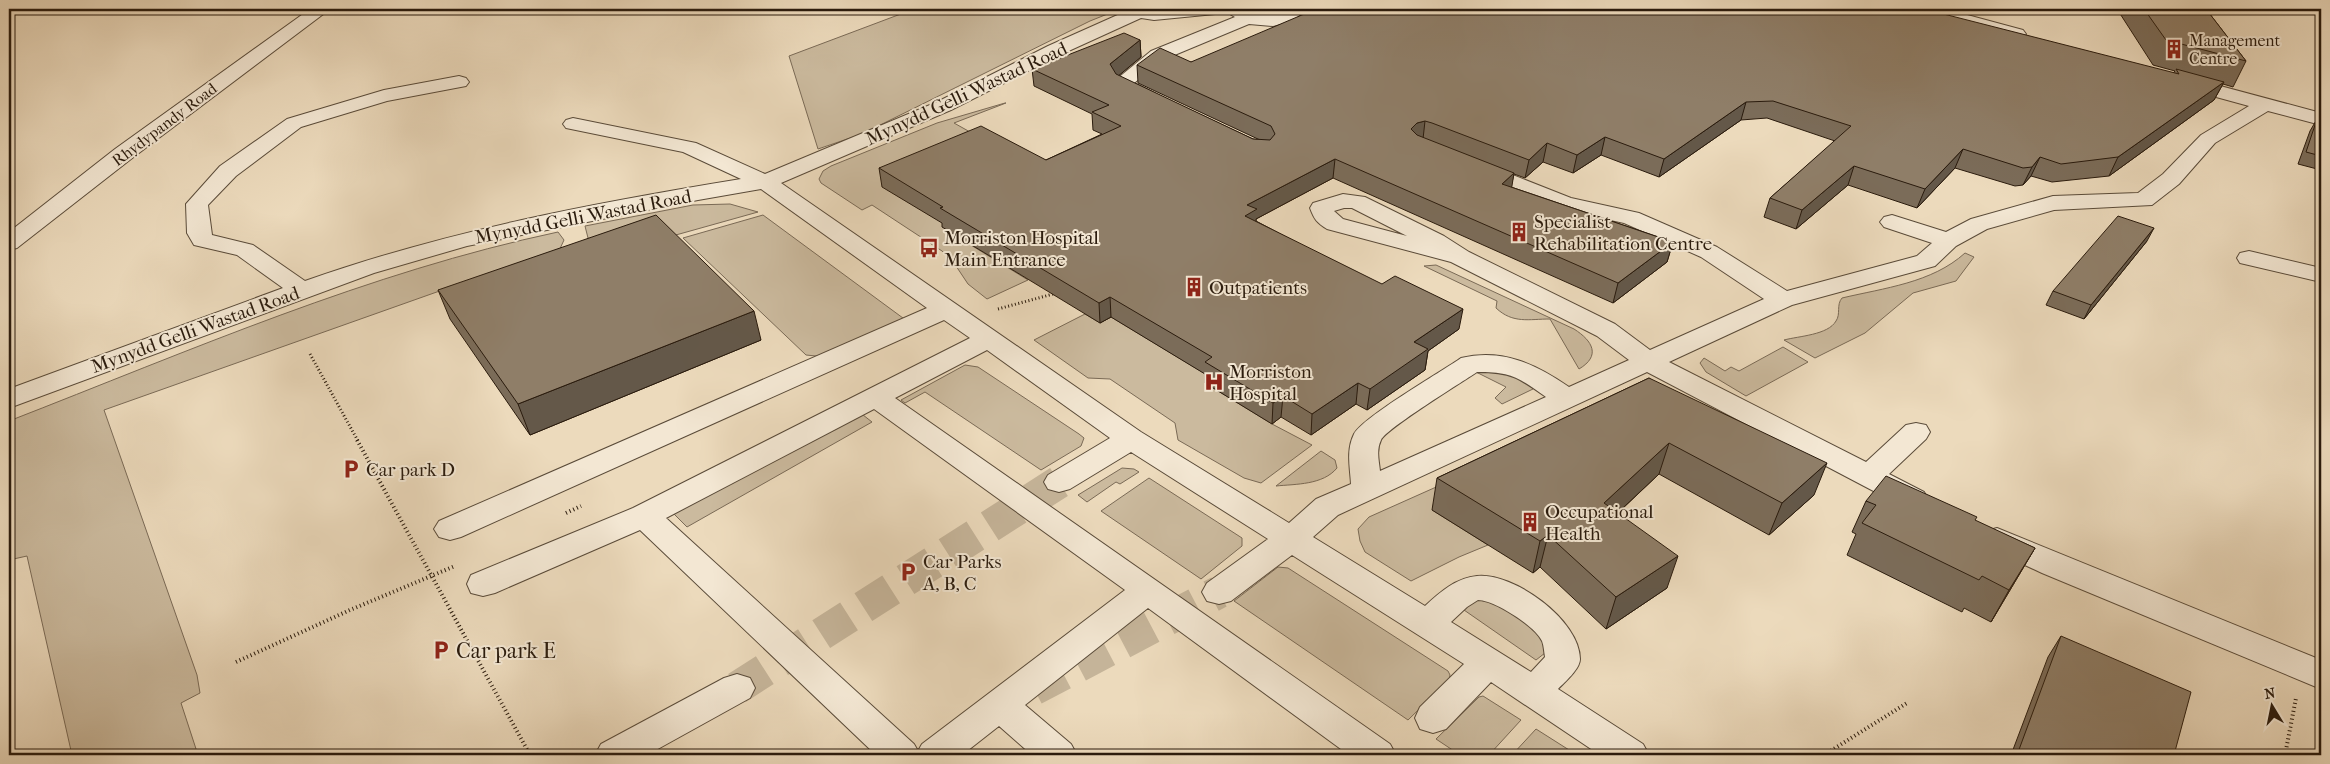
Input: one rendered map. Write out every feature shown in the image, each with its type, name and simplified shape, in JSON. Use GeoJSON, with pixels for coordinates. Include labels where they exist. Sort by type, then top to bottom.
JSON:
{"type":"FeatureCollection","features":[{"type":"Feature","properties":{"kind":"street","name":"Rhydypandy Road"},"geometry":{"type":"LineString","coordinates":[[9,243],[123,154],[291,29],[322,9]]}},
{"type":"Feature","properties":{"kind":"street"},"geometry":{"type":"LineString","coordinates":[[1142,10],[1154,15],[1215,9]]}},
{"type":"Feature","properties":{"kind":"street"},"geometry":{"type":"LineString","coordinates":[[1167,106],[1124,86],[1122,83],[1158,54],[1240,22],[1238,13],[1277,20],[1294,14],[1297,9]]}},
{"type":"Feature","properties":{"kind":"street"},"geometry":{"type":"LineString","coordinates":[[1926,9],[2034,39]]}},
{"type":"Feature","properties":{"kind":"street","name":"Mynydd Gelli Wastad Road"},"geometry":{"type":"LineString","coordinates":[[9,399],[302,290],[365,268],[462,240],[568,227],[698,193],[765,182],[944,106],[1055,50],[1142,10]]}},
{"type":"Feature","properties":{"kind":"street"},"geometry":{"type":"LineString","coordinates":[[2162,76],[2321,119]]}},
{"type":"Feature","properties":{"kind":"street"},"geometry":{"type":"LineString","coordinates":[[302,290],[246,250],[202,240],[199,233],[197,204],[228,171],[294,123],[384,96],[459,82]]}},
{"type":"Feature","properties":{"kind":"street"},"geometry":{"type":"LineString","coordinates":[[1219,592],[1291,539],[1327,507],[1783,300],[1926,261],[1948,241],[1979,224],[2053,203],[2144,200],[2171,179],[2208,139],[2264,105]]}},
{"type":"Feature","properties":{"kind":"street"},"geometry":{"type":"LineString","coordinates":[[573,124],[689,147],[765,182],[1131,439],[1488,662],[1630,755]]}},
{"type":"Feature","properties":{"kind":"street"},"geometry":{"type":"LineString","coordinates":[[1457,161],[1564,203],[1631,218],[1709,252],[1783,300]]}},
{"type":"Feature","properties":{"kind":"street"},"geometry":{"type":"LineString","coordinates":[[1460,257],[1335,224],[1324,218],[1321,208],[1343,201],[1357,202],[1436,241],[1460,257],[1606,330],[1649,362],[1868,477],[1938,511]]}},
{"type":"Feature","properties":{"kind":"street"},"geometry":{"type":"LineString","coordinates":[[1892,222],[1948,241]]}},
{"type":"Feature","properties":{"kind":"street"},"geometry":{"type":"LineString","coordinates":[[2249,258],[2321,275]]}},
{"type":"Feature","properties":{"kind":"street"},"geometry":{"type":"LineString","coordinates":[[450,529],[946,309]]}},
{"type":"Feature","properties":{"kind":"street"},"geometry":{"type":"LineString","coordinates":[[483,584],[644,516],[988,339]]}},
{"type":"Feature","properties":{"kind":"street"},"geometry":{"type":"LineString","coordinates":[[1366,490],[1363,454],[1368,435],[1389,418],[1471,364],[1506,364],[1533,375],[1568,398]]}},
{"type":"Feature","properties":{"kind":"street"},"geometry":{"type":"LineString","coordinates":[[875,397],[1378,755]]}},
{"type":"Feature","properties":{"kind":"street"},"geometry":{"type":"LineString","coordinates":[[1868,477],[1916,432]]}},
{"type":"Feature","properties":{"kind":"street"},"geometry":{"type":"LineString","coordinates":[[1058,482],[1131,439]]}},
{"type":"Feature","properties":{"kind":"street"},"geometry":{"type":"LineString","coordinates":[[644,516],[901,755]]}},
{"type":"Feature","properties":{"kind":"street"},"geometry":{"type":"LineString","coordinates":[[1974,528],[2053,566],[2312,671]]}},
{"type":"Feature","properties":{"kind":"street"},"geometry":{"type":"LineString","coordinates":[[1428,625],[1460,593],[1478,587],[1500,593],[1539,616],[1558,637],[1563,660],[1535,692]]}},
{"type":"Feature","properties":{"kind":"street"},"geometry":{"type":"LineString","coordinates":[[935,755],[1148,590]]}},
{"type":"Feature","properties":{"kind":"street"},"geometry":{"type":"LineString","coordinates":[[1432,718],[1488,662]]}},
{"type":"Feature","properties":{"kind":"street"},"geometry":{"type":"LineString","coordinates":[[614,755],[737,688]]}},
{"type":"Feature","properties":{"kind":"street"},"geometry":{"type":"LineString","coordinates":[[999,705],[1058,755]]}},
{"type":"Feature","properties":{"kind":"path"},"geometry":{"type":"LineString","coordinates":[[310,354],[530,755]]}},
{"type":"Feature","properties":{"kind":"path"},"geometry":{"type":"LineString","coordinates":[[236,662],[350,610],[432,577]]}},
{"type":"Feature","properties":{"kind":"path"},"geometry":{"type":"LineString","coordinates":[[2285,755],[2312,671]]}},
{"type":"Feature","properties":{"kind":"path"},"geometry":{"type":"LineString","coordinates":[[1824,755],[1907,703]]}},
{"type":"Feature","properties":{"kind":"shaded area"},"geometry":{"type":"Polygon","coordinates":[[[914,9],[1120,9],[1090,21],[862,134],[818,149],[789,56],[914,9]]]}},
{"type":"Feature","properties":{"kind":"shaded area"},"geometry":{"type":"Polygon","coordinates":[[[1006,103],[954,123],[988,142],[956,232],[961,239],[1028,280],[987,299],[968,284],[952,260],[942,251],[872,205],[862,210],[821,183],[819,179],[823,171],[831,166],[937,123],[1006,103]]]}},
{"type":"Feature","properties":{"kind":"shaded area"},"geometry":{"type":"Polygon","coordinates":[[[730,204],[758,212],[658,240],[592,240],[588,238],[585,226],[693,205],[730,204]]]}},
{"type":"Feature","properties":{"kind":"shaded area"},"geometry":{"type":"Polygon","coordinates":[[[763,215],[907,321],[826,357],[806,355],[683,238],[763,215]]]}},
{"type":"Feature","properties":{"kind":"shaded area"},"geometry":{"type":"Polygon","coordinates":[[[558,232],[564,240],[552,266],[527,260],[104,410],[197,675],[200,693],[181,703],[198,755],[72,755],[27,556],[9,560],[9,421],[280,315],[349,291],[488,249],[558,232]]]}},
{"type":"Feature","properties":{"kind":"shaded area"},"geometry":{"type":"Polygon","coordinates":[[[1965,253],[1974,257],[1956,281],[1913,293],[1865,333],[1815,358],[1784,340],[1820,332],[1832,326],[1836,321],[1842,298],[1923,278],[1952,263],[1965,253]]]}},
{"type":"Feature","properties":{"kind":"shaded area"},"geometry":{"type":"Polygon","coordinates":[[[1436,265],[1574,329],[1586,338],[1590,344],[1592,354],[1590,359],[1579,369],[1550,319],[1522,320],[1502,313],[1496,308],[1497,301],[1424,266],[1436,265]]]}},
{"type":"Feature","properties":{"kind":"shaded area"},"geometry":{"type":"Polygon","coordinates":[[[1085,314],[1100,323],[1111,317],[1212,378],[1205,383],[1272,424],[1312,445],[1261,483],[1244,478],[1178,440],[1175,423],[1110,379],[1088,378],[1034,340],[1085,314]]]}},
{"type":"Feature","properties":{"kind":"shaded area"},"geometry":{"type":"Polygon","coordinates":[[[1783,347],[1808,362],[1746,396],[1706,372],[1700,363],[1704,358],[1725,371],[1731,367],[1739,371],[1783,347]]]}},
{"type":"Feature","properties":{"kind":"shaded area"},"geometry":{"type":"Polygon","coordinates":[[[965,365],[978,367],[1079,434],[1084,438],[1081,446],[1041,470],[925,392],[905,403],[901,400],[965,365]]]}},
{"type":"Feature","properties":{"kind":"shaded area"},"geometry":{"type":"Polygon","coordinates":[[[1472,370],[1514,375],[1528,383],[1533,389],[1502,404],[1495,398],[1506,387],[1472,370]]]}},
{"type":"Feature","properties":{"kind":"shaded area"},"geometry":{"type":"Polygon","coordinates":[[[858,411],[872,422],[687,527],[672,512],[858,411]]]}},
{"type":"Feature","properties":{"kind":"shaded area"},"geometry":{"type":"Polygon","coordinates":[[[1537,442],[1432,510],[1488,545],[1411,581],[1365,552],[1360,541],[1358,529],[1369,517],[1537,442]]]}},
{"type":"Feature","properties":{"kind":"shaded area"},"geometry":{"type":"Polygon","coordinates":[[[1321,451],[1335,460],[1337,468],[1331,474],[1309,483],[1276,486],[1321,451]]]}},
{"type":"Feature","properties":{"kind":"shaded area"},"geometry":{"type":"Polygon","coordinates":[[[1122,468],[1134,469],[1139,472],[1120,484],[1116,482],[1087,502],[1078,495],[1122,468]]]}},
{"type":"Feature","properties":{"kind":"shaded area"},"geometry":{"type":"Polygon","coordinates":[[[1149,478],[1242,538],[1242,546],[1201,579],[1101,511],[1149,478]]]}},
{"type":"Feature","properties":{"kind":"shaded area"},"geometry":{"type":"Polygon","coordinates":[[[1278,567],[1288,568],[1448,671],[1450,675],[1449,680],[1408,720],[1234,601],[1278,567]]]}},
{"type":"Feature","properties":{"kind":"shaded area"},"geometry":{"type":"Polygon","coordinates":[[[1491,599],[1542,631],[1545,653],[1536,660],[1464,610],[1472,602],[1491,599]]]}},
{"type":"Feature","properties":{"kind":"shaded area"},"geometry":{"type":"Polygon","coordinates":[[[1483,696],[1521,720],[1489,755],[1460,755],[1436,739],[1479,697],[1483,696]]]}},
{"type":"Feature","properties":{"kind":"shaded area"},"geometry":{"type":"Polygon","coordinates":[[[1536,729],[1577,755],[1512,755],[1536,729]]]}},
{"type":"Feature","properties":{"kind":"building"},"geometry":{"type":"Polygon","coordinates":[[[1316,9],[1924,9],[2179,74],[2176,69],[2224,82],[2118,157],[2061,164],[2040,157],[2032,167],[2023,168],[1963,149],[1925,189],[1854,166],[1802,210],[1770,198],[1851,126],[1773,101],[1746,102],[1664,159],[1605,137],[1577,155],[1547,143],[1529,160],[1432,123],[1425,121],[1417,123],[1411,129],[1417,135],[1514,173],[1502,184],[1673,242],[1618,283],[1335,159],[1247,205],[1257,209],[1245,216],[1382,284],[1395,276],[1463,309],[1414,342],[1428,349],[1370,389],[1358,383],[1312,414],[1283,396],[1273,403],[1205,362],[1212,357],[1110,297],[1099,303],[940,208],[943,207],[879,168],[981,126],[1046,160],[1121,126],[1092,112],[1109,105],[1032,69],[1124,33],[1140,40],[1110,64],[1116,74],[1253,139],[1270,140],[1275,134],[1271,126],[1137,65],[1160,48],[1191,62],[1316,9]]]}},
{"type":"Feature","properties":{"kind":"building"},"geometry":{"type":"Polygon","coordinates":[[[2144,9],[2206,9],[2246,61],[2166,40],[2144,9]]]}},
{"type":"Feature","properties":{"kind":"building"},"geometry":{"type":"Polygon","coordinates":[[[2317,119],[2321,120],[2321,156],[2306,152],[2317,119]]]}},
{"type":"Feature","properties":{"kind":"building"},"geometry":{"type":"Polygon","coordinates":[[[656,215],[754,311],[518,404],[438,290],[656,215]]]}},
{"type":"Feature","properties":{"kind":"building"},"geometry":{"type":"Polygon","coordinates":[[[2118,216],[2154,228],[2091,305],[2053,291],[2118,216]]]}},
{"type":"Feature","properties":{"kind":"building"},"geometry":{"type":"Polygon","coordinates":[[[1649,378],[1827,463],[1782,503],[1669,443],[1604,503],[1678,556],[1616,597],[1548,535],[1540,541],[1437,478],[1649,378]]]}},
{"type":"Feature","properties":{"kind":"building"},"geometry":{"type":"Polygon","coordinates":[[[1886,476],[1977,517],[1975,520],[2035,548],[2009,590],[1982,576],[1979,580],[1862,523],[1876,505],[1866,501],[1886,476]]]}},
{"type":"Feature","properties":{"kind":"building"},"geometry":{"type":"Polygon","coordinates":[[[2061,636],[2191,692],[2174,755],[2017,755],[2061,636]]]}},
{"type":"Feature","properties":{"kind":"tunnel"},"geometry":{"type":"LineString","coordinates":[[737,688],[1059,482]]}},
{"type":"Feature","properties":{"kind":"tunnel"},"geometry":{"type":"LineString","coordinates":[[1034,689],[1219,592]]}},
{"type":"Feature","properties":{"kind":"place","name":"Management Centre"},"geometry":{"type":"Point","coordinates":[2174,49]}},
{"type":"Feature","properties":{"kind":"place","name":"Specialist Rehabilitation Centre"},"geometry":{"type":"Point","coordinates":[1519,232]}},
{"type":"Feature","properties":{"kind":"place","name":"Morriston Hospital Main Entrance"},"geometry":{"type":"Point","coordinates":[929,248]}},
{"type":"Feature","properties":{"kind":"place","name":"Outpatients"},"geometry":{"type":"Point","coordinates":[1194,287]}},
{"type":"Feature","properties":{"kind":"place","name":"Morriston Hospital"},"geometry":{"type":"Point","coordinates":[1214,382]}},
{"type":"Feature","properties":{"kind":"place","name":"Car park D"},"geometry":{"type":"Point","coordinates":[351,469]}},
{"type":"Feature","properties":{"kind":"place","name":"Occupational Health"},"geometry":{"type":"Point","coordinates":[1530,522]}},
{"type":"Feature","properties":{"kind":"place","name":"Car Parks A, B, C"},"geometry":{"type":"Point","coordinates":[908,572]}},
{"type":"Feature","properties":{"kind":"place","name":"Car park E"},"geometry":{"type":"Point","coordinates":[441,650]}}]}
